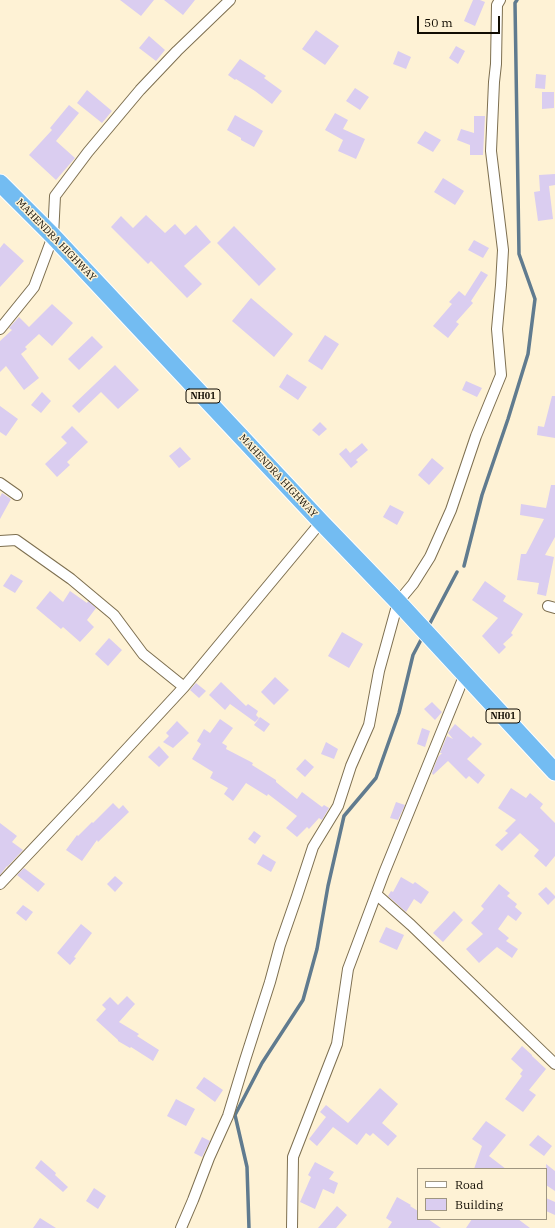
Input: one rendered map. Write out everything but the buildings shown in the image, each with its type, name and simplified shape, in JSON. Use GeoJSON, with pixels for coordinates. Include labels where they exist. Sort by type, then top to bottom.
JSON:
{"type":"FeatureCollection","features":[{"type":"Feature","properties":{"kind":"highway","name":"MAHENDRA HIGHWAY"},"geometry":{"type":"LineString","coordinates":[[0,183],[53,236],[321,522],[402,606],[451,661],[465,674],[555,772]]}},
{"type":"Feature","properties":{"kind":"street"},"geometry":{"type":"LineString","coordinates":[[0,329],[34,287],[53,236],[55,196],[88,152],[140,90],[177,51],[230,0]]}},
{"type":"Feature","properties":{"kind":"street"},"geometry":{"type":"LineString","coordinates":[[181,1228],[209,1158],[228,1116],[280,945],[313,847],[338,806],[352,766],[369,725],[379,671],[402,606],[413,584],[430,557],[451,510],[476,436],[501,375],[497,329],[502,285],[503,250],[491,151],[496,64],[497,5],[500,0]]}},
{"type":"Feature","properties":{"kind":"street"},"geometry":{"type":"LineString","coordinates":[[0,483],[17,495]]}},
{"type":"Feature","properties":{"kind":"street"},"geometry":{"type":"LineString","coordinates":[[0,884],[184,687],[321,522]]}},
{"type":"Feature","properties":{"kind":"street"},"geometry":{"type":"LineString","coordinates":[[0,541],[16,540],[71,580],[114,614],[143,654],[184,687]]}},
{"type":"Feature","properties":{"kind":"street"},"geometry":{"type":"LineString","coordinates":[[292,1228],[293,1157],[336,1044],[348,969],[384,873],[465,674]]}},
{"type":"Feature","properties":{"kind":"street"},"geometry":{"type":"LineString","coordinates":[[376,894],[411,925],[555,1064]]}},
{"type":"Feature","properties":{"kind":"waterway"},"geometry":{"type":"LineString","coordinates":[[464,566],[482,495],[528,354],[535,299],[519,254],[515,3],[517,0]]}},
{"type":"Feature","properties":{"kind":"waterway"},"geometry":{"type":"LineString","coordinates":[[428,627],[457,572]]}},
{"type":"Feature","properties":{"kind":"waterway"},"geometry":{"type":"LineString","coordinates":[[249,1228],[247,1167],[235,1115],[262,1063],[303,1000],[317,949],[328,886],[344,816],[376,778],[399,713],[413,655],[423,636]]}}]}
